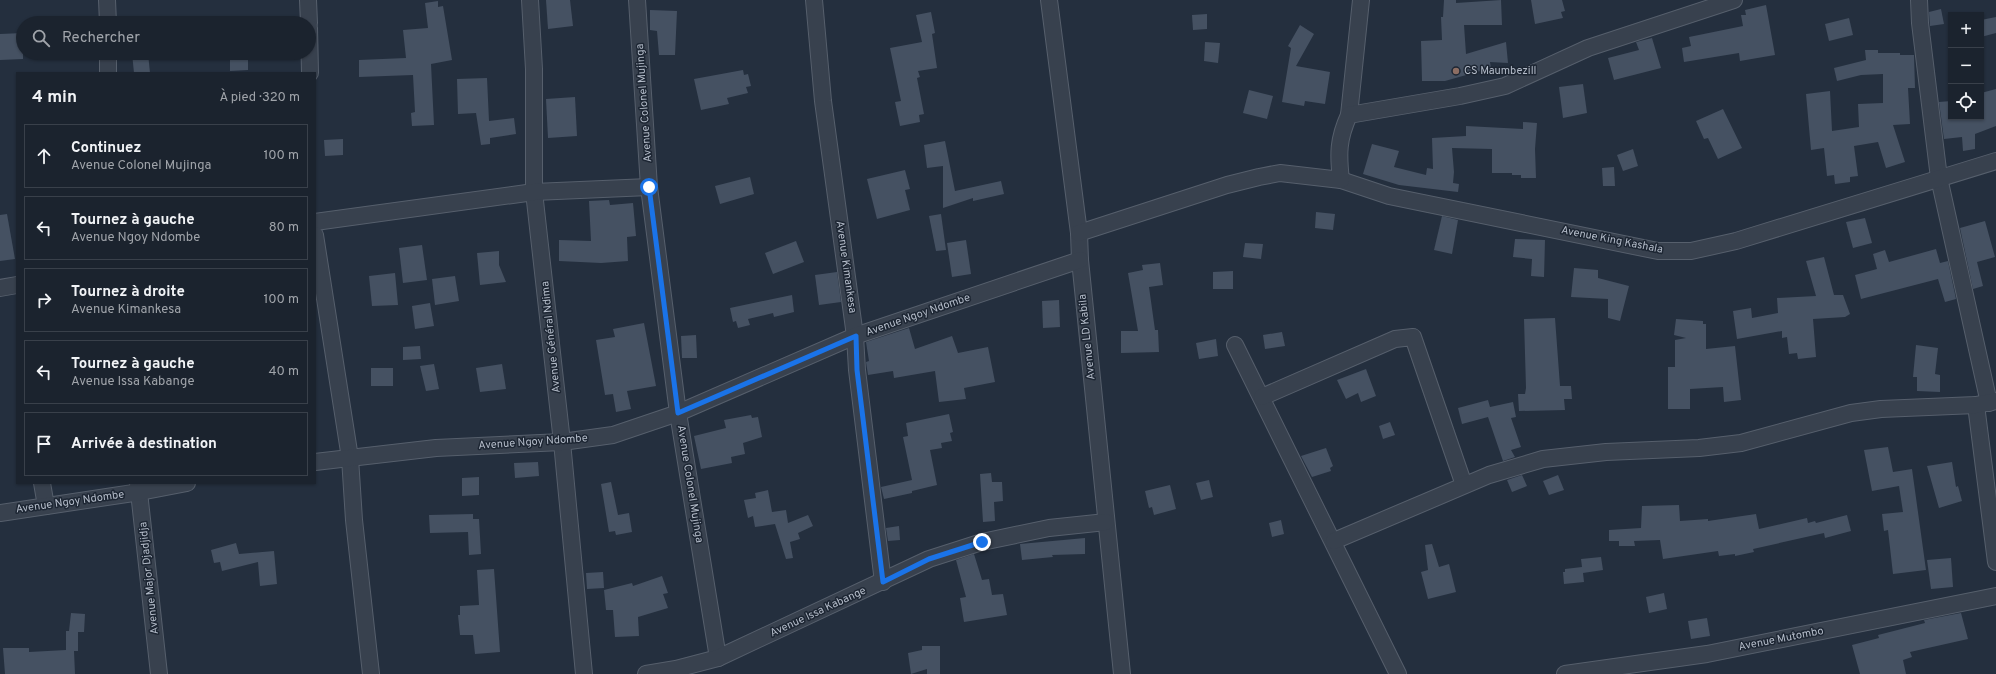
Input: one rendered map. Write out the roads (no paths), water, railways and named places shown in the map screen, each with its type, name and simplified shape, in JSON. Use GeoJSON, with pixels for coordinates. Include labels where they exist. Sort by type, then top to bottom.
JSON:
{"type":"FeatureCollection","features":[{"type":"Feature","properties":{"kind":"street"},"geometry":{"type":"LineString","coordinates":[[107,0],[108,16]]}},
{"type":"Feature","properties":{"kind":"street"},"geometry":{"type":"LineString","coordinates":[[308,0],[309,16]]}},
{"type":"Feature","properties":{"kind":"street","name":"Avenue Général Ndima"},"geometry":{"type":"LineString","coordinates":[[530,0],[534,69],[534,192],[562,442],[584,674]]}},
{"type":"Feature","properties":{"kind":"street","name":"Avenue Colonel Mujinga"},"geometry":{"type":"LineString","coordinates":[[638,0],[649,187],[678,413],[718,658]]}},
{"type":"Feature","properties":{"kind":"street","name":"Avenue Kimankesa"},"geometry":{"type":"LineString","coordinates":[[814,0],[822,101],[856,336],[857,370],[883,582]]}},
{"type":"Feature","properties":{"kind":"street","name":"Avenue LD Kabila"},"geometry":{"type":"LineString","coordinates":[[1049,0],[1079,233],[1080,260],[1122,674]]}},
{"type":"Feature","properties":{"kind":"street"},"geometry":{"type":"LineString","coordinates":[[1341,180],[1338,156],[1341,134],[1349,115],[1361,0]]}},
{"type":"Feature","properties":{"kind":"street"},"geometry":{"type":"LineString","coordinates":[[1349,115],[1460,96],[1505,86],[1588,48],[1734,0]]}},
{"type":"Feature","properties":{"kind":"street"},"geometry":{"type":"LineString","coordinates":[[1919,0],[1920,23],[1938,178],[1987,403],[1996,562]]}},
{"type":"Feature","properties":{"kind":"street"},"geometry":{"type":"LineString","coordinates":[[108,60],[108,72]]}},
{"type":"Feature","properties":{"kind":"street"},"geometry":{"type":"LineString","coordinates":[[310,60],[310,72]]}},
{"type":"Feature","properties":{"kind":"street","name":"Avenue King Kashala"},"geometry":{"type":"LineString","coordinates":[[1079,233],[1227,185],[1280,172],[1341,180],[1390,196],[1658,252],[1691,251],[1736,241],[1996,161]]}},
{"type":"Feature","properties":{"kind":"street"},"geometry":{"type":"LineString","coordinates":[[316,222],[534,192],[649,187]]}},
{"type":"Feature","properties":{"kind":"street"},"geometry":{"type":"LineString","coordinates":[[316,241],[350,458],[354,520],[371,674]]}},
{"type":"Feature","properties":{"kind":"street","name":"Avenue Ngoy Ndombe"},"geometry":{"type":"LineString","coordinates":[[316,462],[436,448],[562,442],[613,435],[678,413],[856,336],[1080,260]]}},
{"type":"Feature","properties":{"kind":"street"},"geometry":{"type":"LineString","coordinates":[[0,288],[16,285]]}},
{"type":"Feature","properties":{"kind":"street"},"geometry":{"type":"LineString","coordinates":[[1262,397],[1395,339],[1413,337],[1464,485]]}},
{"type":"Feature","properties":{"kind":"street"},"geometry":{"type":"LineString","coordinates":[[1235,345],[1334,541],[1398,674]]}},
{"type":"Feature","properties":{"kind":"street"},"geometry":{"type":"LineString","coordinates":[[1334,541],[1489,475],[1543,459],[1606,452],[1699,448],[1741,443],[1858,412],[1881,409],[1987,403]]}},
{"type":"Feature","properties":{"kind":"street"},"geometry":{"type":"LineString","coordinates":[[42,484],[46,506]]}},
{"type":"Feature","properties":{"kind":"street","name":"Avenue Ngoy Ndombe"},"geometry":{"type":"LineString","coordinates":[[0,512],[46,506],[139,488],[177,484]]}},
{"type":"Feature","properties":{"kind":"street","name":"Avenue Major Djadjidja"},"geometry":{"type":"LineString","coordinates":[[139,488],[159,674]]}},
{"type":"Feature","properties":{"kind":"street","name":"Avenue Issa Kabange"},"geometry":{"type":"LineString","coordinates":[[646,674],[676,669],[718,658],[883,582],[929,559],[982,542],[1049,528],[1106,522]]}},
{"type":"Feature","properties":{"kind":"street","name":"Avenue Mutombo"},"geometry":{"type":"LineString","coordinates":[[1565,674],[1707,654],[1996,596]]}},
{"type":"Feature","properties":{"kind":"place","name":"CS Maumbezill"},"geometry":{"type":"Point","coordinates":[1456,71]}}]}
